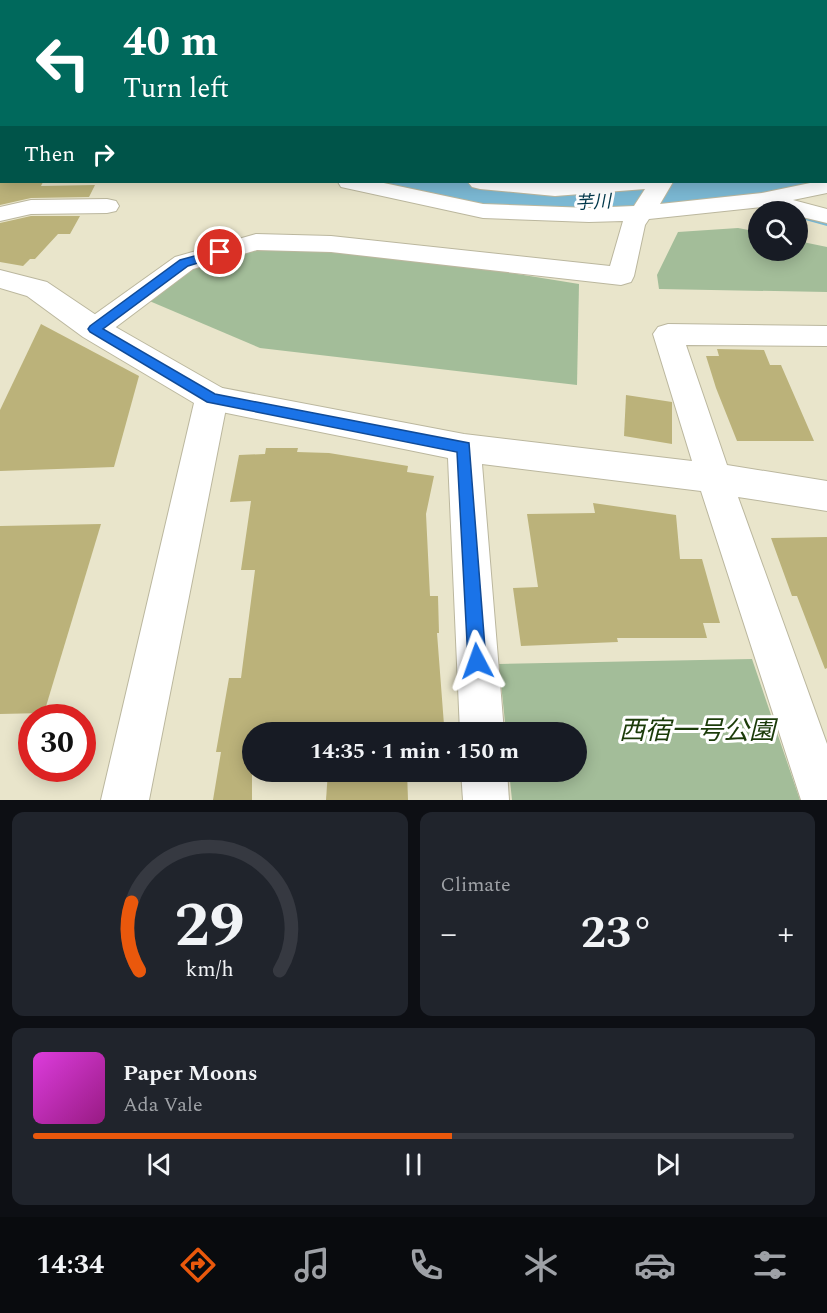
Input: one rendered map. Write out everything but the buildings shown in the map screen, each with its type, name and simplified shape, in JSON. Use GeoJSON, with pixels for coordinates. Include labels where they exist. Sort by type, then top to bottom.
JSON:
{"type":"FeatureCollection","features":[{"type":"Feature","properties":{"kind":"street"},"geometry":{"type":"LineString","coordinates":[[354,183],[483,211],[561,214],[650,194]]}},
{"type":"Feature","properties":{"kind":"street"},"geometry":{"type":"LineString","coordinates":[[491,183],[555,189],[762,200],[827,216]]}},
{"type":"Feature","properties":{"kind":"street"},"geometry":{"type":"LineString","coordinates":[[762,200],[827,186]]}},
{"type":"Feature","properties":{"kind":"street"},"geometry":{"type":"LineString","coordinates":[[94,329],[184,263],[256,242],[331,244],[621,276],[633,225],[650,194]]}},
{"type":"Feature","properties":{"kind":"street"},"geometry":{"type":"LineString","coordinates":[[0,214],[31,207],[107,206]]}},
{"type":"Feature","properties":{"kind":"street"},"geometry":{"type":"LineString","coordinates":[[0,279],[37,289],[94,329],[212,398],[464,448],[714,478],[827,496]]}},
{"type":"Feature","properties":{"kind":"street"},"geometry":{"type":"LineString","coordinates":[[824,800],[714,478],[668,334],[827,336]]}},
{"type":"Feature","properties":{"kind":"street"},"geometry":{"type":"LineString","coordinates":[[125,800],[212,398]]}},
{"type":"Feature","properties":{"kind":"street"},"geometry":{"type":"LineString","coordinates":[[464,448],[481,722]]}},
{"type":"Feature","properties":{"kind":"street"},"geometry":{"type":"LineString","coordinates":[[485,782],[486,800]]}},
{"type":"Feature","properties":{"kind":"green space"},"geometry":{"type":"Polygon","coordinates":[[[738,228],[748,230],[748,261],[808,261],[808,243],[827,247],[827,292],[659,289],[657,275],[678,232],[738,228]]]}},
{"type":"Feature","properties":{"kind":"green space"},"geometry":{"type":"Polygon","coordinates":[[[256,242],[331,244],[579,284],[577,385],[260,348],[140,297],[184,263],[256,242]]]}},
{"type":"Feature","properties":{"kind":"green space","name":"西宿一号公園"},"geometry":{"type":"Polygon","coordinates":[[[752,659],[800,800],[512,800],[510,782],[587,782],[587,722],[505,722],[499,664],[752,659]]]}},
{"type":"Feature","properties":{"kind":"waterway","name":"芋川"},"geometry":{"type":"LineString","coordinates":[[400,183],[477,198],[564,204],[639,200],[784,183]]}},
{"type":"Feature","properties":{"kind":"waterway"},"geometry":{"type":"LineString","coordinates":[[808,218],[827,223]]}},
{"type":"Feature","properties":{"kind":"route"},"geometry":{"type":"LineString","coordinates":[[220,252],[184,263],[94,329],[212,398],[464,448],[477,661]]}}]}
